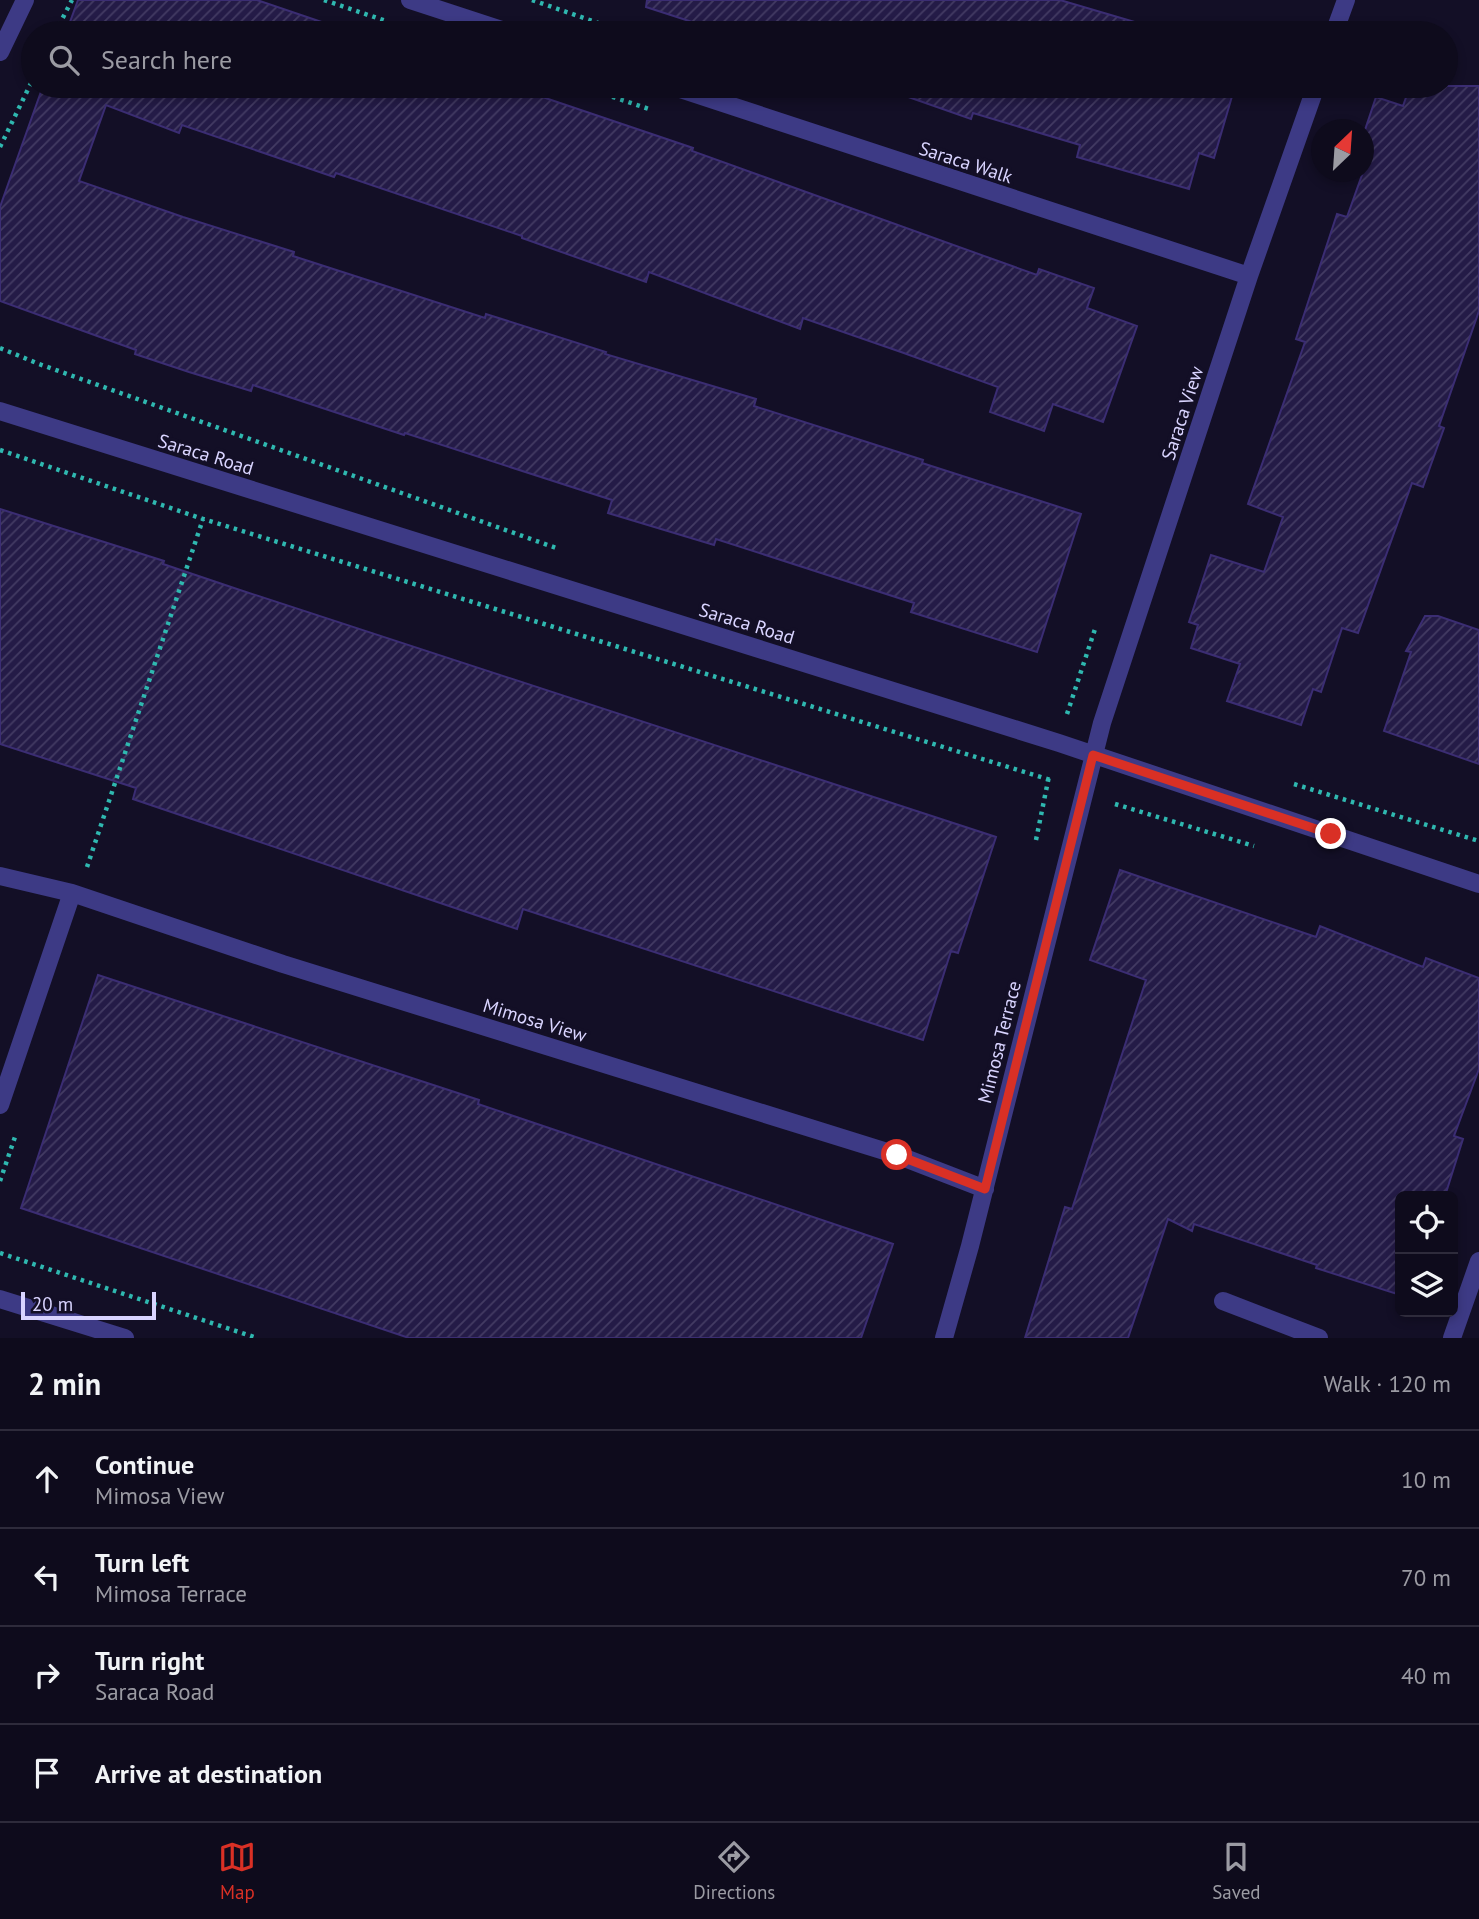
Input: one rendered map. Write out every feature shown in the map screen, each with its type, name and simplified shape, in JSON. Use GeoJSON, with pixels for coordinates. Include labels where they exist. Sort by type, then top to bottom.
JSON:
{"type":"FeatureCollection","features":[{"type":"Feature","properties":{"kind":"street"},"geometry":{"type":"LineString","coordinates":[[0,51],[25,0]]}},
{"type":"Feature","properties":{"kind":"street"},"geometry":{"type":"LineString","coordinates":[[410,0],[474,21]]}},
{"type":"Feature","properties":{"kind":"street"},"geometry":{"type":"LineString","coordinates":[[1338,21],[1346,0]]}},
{"type":"Feature","properties":{"kind":"street","name":"Saraca Walk"},"geometry":{"type":"LineString","coordinates":[[708,98],[1249,276]]}},
{"type":"Feature","properties":{"kind":"street","name":"Saraca View"},"geometry":{"type":"LineString","coordinates":[[1093,755],[1249,276],[1311,98]]}},
{"type":"Feature","properties":{"kind":"street","name":"Saraca Road"},"geometry":{"type":"LineString","coordinates":[[0,411],[1093,755],[1479,884]]}},
{"type":"Feature","properties":{"kind":"street","name":"Mimosa Terrace"},"geometry":{"type":"LineString","coordinates":[[944,1338],[985,1189],[1093,755]]}},
{"type":"Feature","properties":{"kind":"street","name":"Mimosa View"},"geometry":{"type":"LineString","coordinates":[[0,876],[72,893],[284,964],[897,1155],[985,1189]]}},
{"type":"Feature","properties":{"kind":"street"},"geometry":{"type":"LineString","coordinates":[[0,1105],[72,893]]}},
{"type":"Feature","properties":{"kind":"street"},"geometry":{"type":"LineString","coordinates":[[1452,1338],[1479,1261]]}},
{"type":"Feature","properties":{"kind":"street"},"geometry":{"type":"LineString","coordinates":[[0,1299],[125,1338]]}},
{"type":"Feature","properties":{"kind":"street"},"geometry":{"type":"LineString","coordinates":[[1223,1301],[1318,1338]]}},
{"type":"Feature","properties":{"kind":"path"},"geometry":{"type":"LineString","coordinates":[[61,21],[72,0]]}},
{"type":"Feature","properties":{"kind":"path"},"geometry":{"type":"LineString","coordinates":[[324,0],[386,21]]}},
{"type":"Feature","properties":{"kind":"path"},"geometry":{"type":"LineString","coordinates":[[532,0],[592,21]]}},
{"type":"Feature","properties":{"kind":"path"},"geometry":{"type":"LineString","coordinates":[[0,146],[24,98]]}},
{"type":"Feature","properties":{"kind":"path"},"geometry":{"type":"LineString","coordinates":[[0,348],[570,553]]}},
{"type":"Feature","properties":{"kind":"path"},"geometry":{"type":"LineString","coordinates":[[0,450],[203,519],[1048,779],[1258,847]]}},
{"type":"Feature","properties":{"kind":"path"},"geometry":{"type":"LineString","coordinates":[[85,874],[203,519]]}},
{"type":"Feature","properties":{"kind":"path"},"geometry":{"type":"LineString","coordinates":[[1068,710],[1102,723]]}},
{"type":"Feature","properties":{"kind":"path"},"geometry":{"type":"LineString","coordinates":[[1294,784],[1479,841]]}},
{"type":"Feature","properties":{"kind":"path"},"geometry":{"type":"LineString","coordinates":[[0,1253],[257,1338]]}},
{"type":"Feature","properties":{"kind":"building"},"geometry":{"type":"Polygon","coordinates":[[[78,0],[257,0],[319,21],[70,21],[78,0]]]}},
{"type":"Feature","properties":{"kind":"building"},"geometry":{"type":"Polygon","coordinates":[[[647,0],[1060,0],[1131,21],[689,21],[646,7],[647,0]]]}},
{"type":"Feature","properties":{"kind":"building"},"geometry":{"type":"Polygon","coordinates":[[[1458,86],[1479,86],[1479,311],[1439,426],[1444,428],[1423,487],[1412,483],[1358,633],[1342,628],[1321,692],[1313,689],[1301,725],[1227,701],[1240,664],[1191,648],[1198,625],[1189,622],[1211,555],[1264,572],[1283,517],[1248,504],[1305,342],[1296,339],[1337,214],[1347,217],[1359,182],[1374,182],[1374,119],[1369,119],[1376,98],[1403,106],[1406,98],[1458,98],[1458,86]]]}},
{"type":"Feature","properties":{"kind":"building"},"geometry":{"type":"Polygon","coordinates":[[[39,98],[545,98],[693,148],[692,151],[1037,275],[1039,269],[1094,288],[1087,308],[1137,326],[1103,422],[1053,404],[1044,431],[990,412],[998,387],[901,352],[803,318],[800,329],[649,272],[646,282],[522,236],[336,173],[334,177],[182,125],[179,133],[106,105],[79,181],[294,252],[293,256],[485,318],[486,314],[606,352],[605,354],[756,399],[754,406],[1081,514],[1037,652],[911,612],[914,603],[716,539],[714,545],[608,513],[612,500],[253,385],[251,391],[189,372],[135,354],[136,350],[0,301],[0,207],[39,98]]]}},
{"type":"Feature","properties":{"kind":"building"},"geometry":{"type":"Polygon","coordinates":[[[911,98],[1232,98],[1214,158],[1199,153],[1189,189],[1077,157],[1080,145],[973,113],[971,119],[911,98]]]}},
{"type":"Feature","properties":{"kind":"building"},"geometry":{"type":"Polygon","coordinates":[[[0,509],[996,837],[958,953],[951,951],[923,1040],[523,909],[517,929],[133,799],[136,788],[0,744],[0,509]]]}},
{"type":"Feature","properties":{"kind":"building"},"geometry":{"type":"Polygon","coordinates":[[[1425,616],[1438,616],[1479,630],[1479,764],[1384,731],[1411,652],[1406,651],[1425,616]]]}},
{"type":"Feature","properties":{"kind":"building"},"geometry":{"type":"Polygon","coordinates":[[[1120,870],[1316,937],[1320,926],[1423,967],[1426,958],[1479,978],[1479,1069],[1454,1136],[1463,1139],[1447,1191],[1395,1191],[1395,1293],[1194,1224],[1192,1231],[1168,1219],[1128,1338],[1025,1338],[1065,1207],[1072,1209],[1146,980],[1090,960],[1120,870]]]}},
{"type":"Feature","properties":{"kind":"building"},"geometry":{"type":"Polygon","coordinates":[[[98,975],[479,1100],[478,1104],[893,1244],[861,1338],[409,1338],[21,1208],[98,975]]]}},
{"type":"Feature","properties":{"kind":"route"},"geometry":{"type":"LineString","coordinates":[[897,1155],[985,1189],[1093,755],[1331,834]]}}]}
